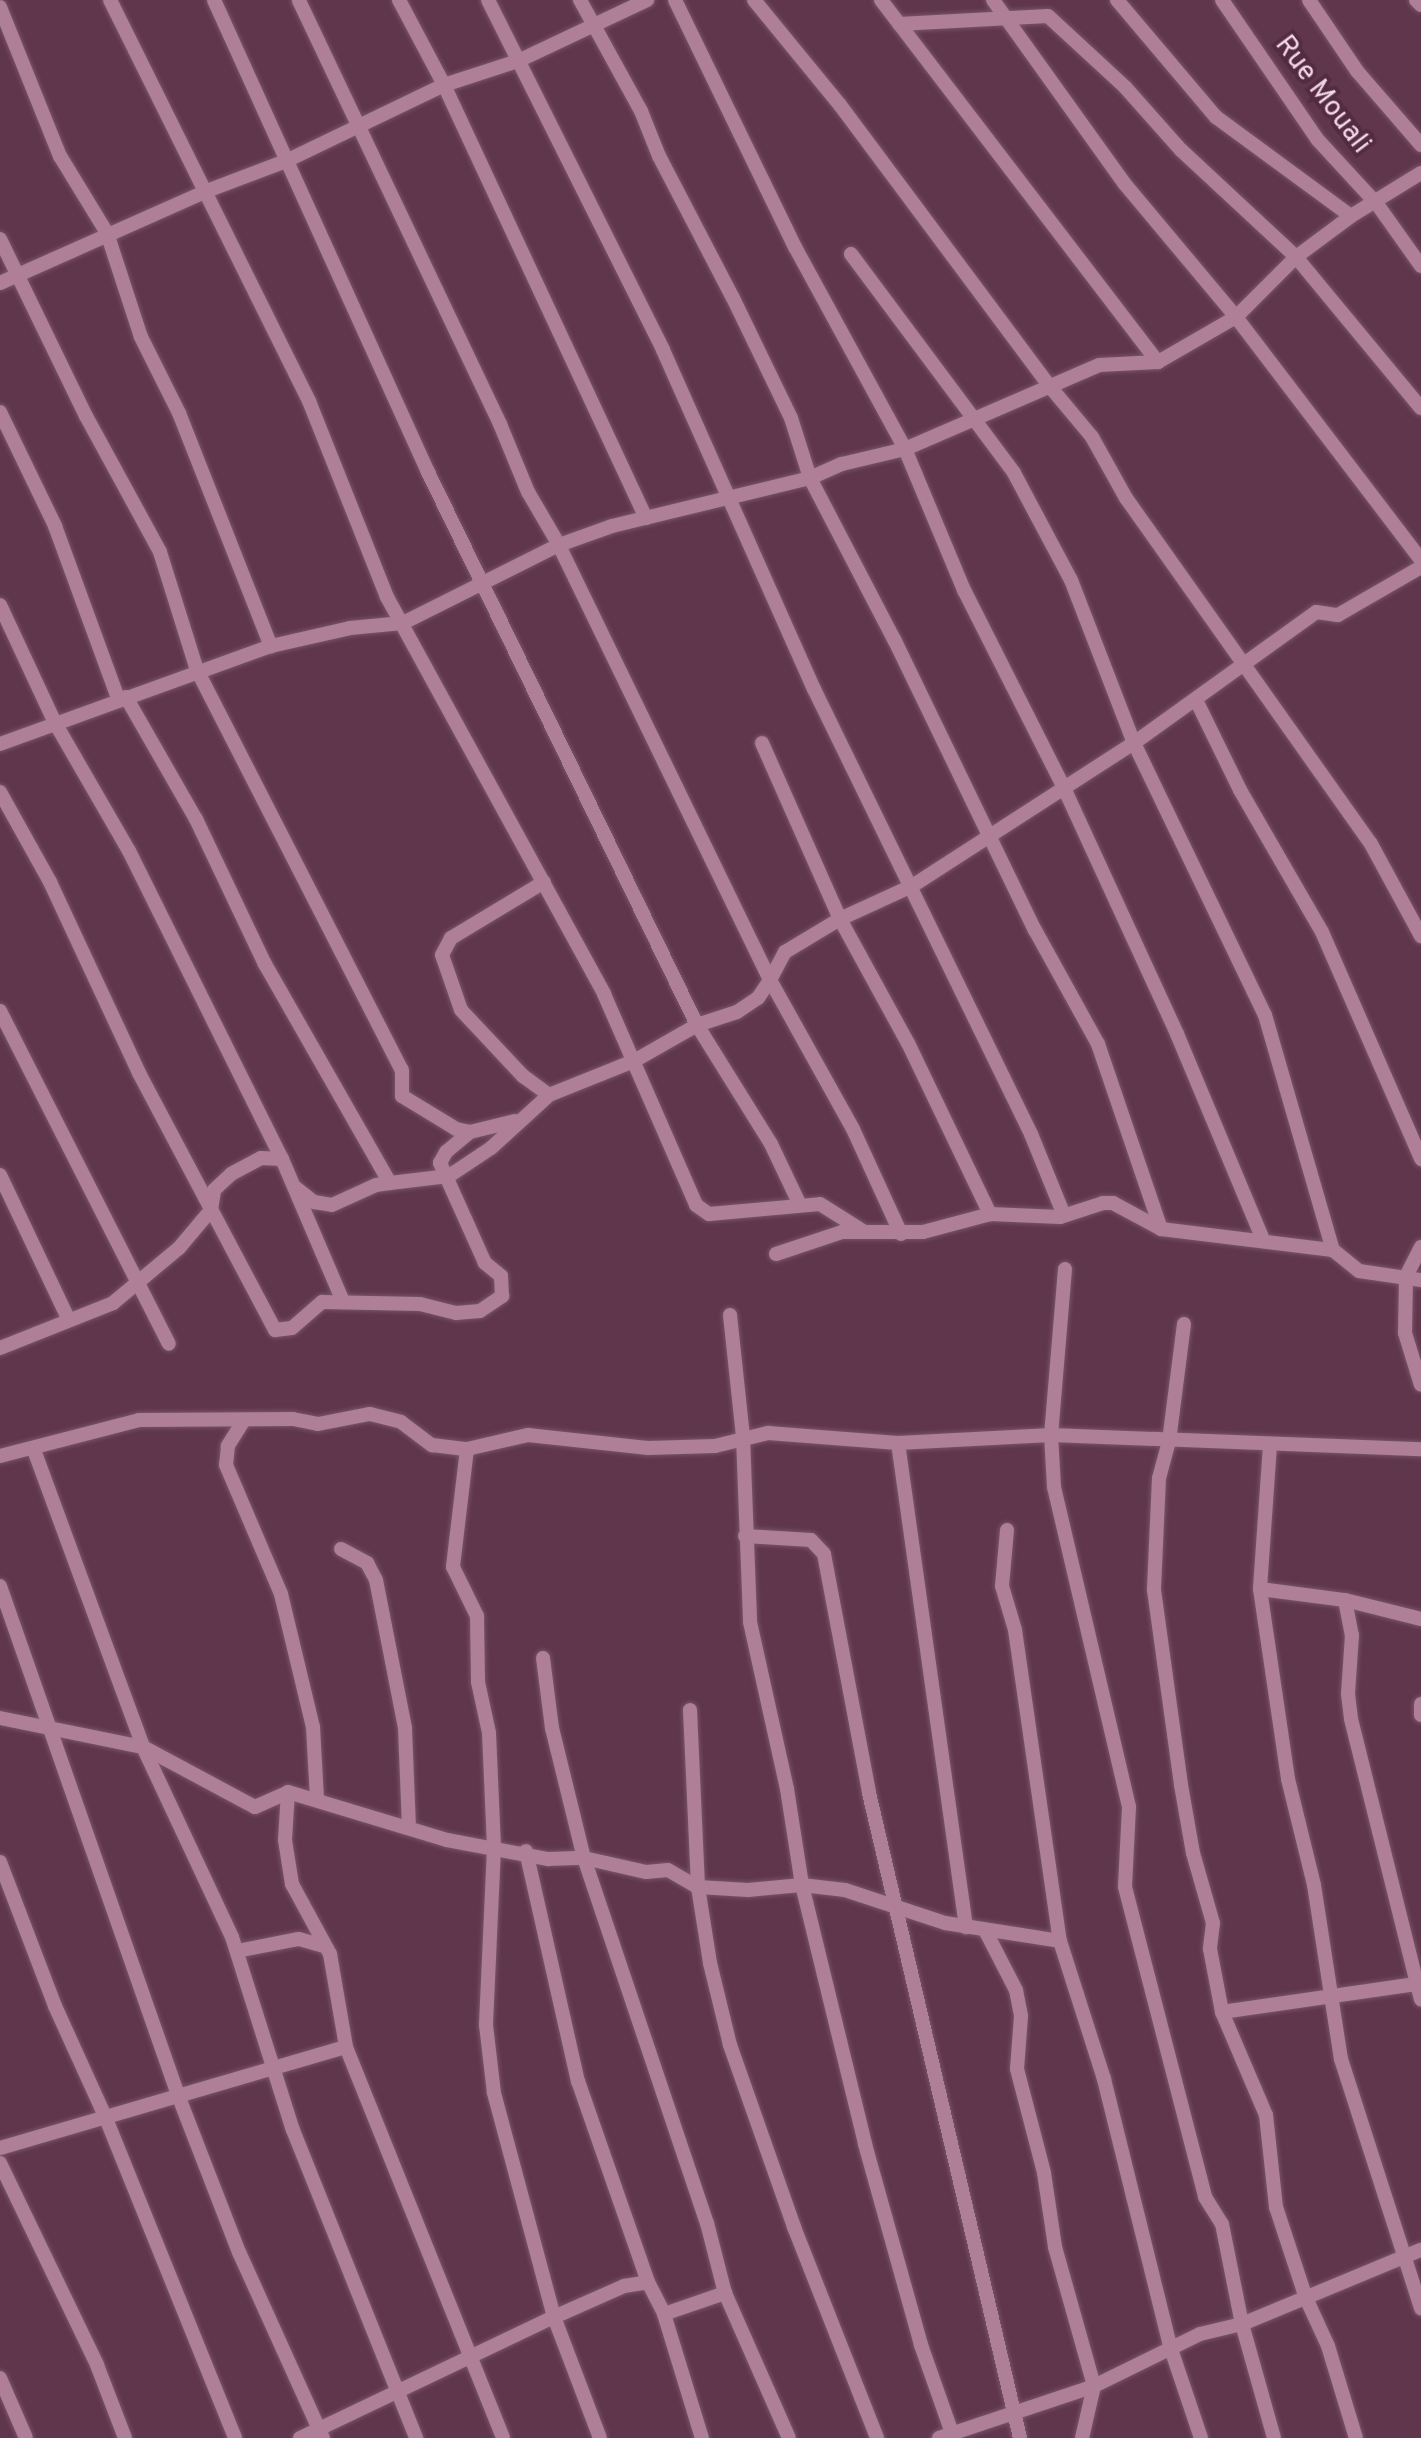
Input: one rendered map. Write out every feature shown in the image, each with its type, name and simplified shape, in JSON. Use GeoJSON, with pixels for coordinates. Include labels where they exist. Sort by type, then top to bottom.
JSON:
{"type":"FeatureCollection","features":[{"type":"Feature","properties":{"kind":"street"},"geometry":{"type":"LineString","coordinates":[[14,0],[0,6],[60,156],[106,233],[142,338],[179,413],[271,646]]}},
{"type":"Feature","properties":{"kind":"street"},"geometry":{"type":"LineString","coordinates":[[110,0],[310,401],[387,597],[604,994],[699,1210],[748,1212],[820,1204],[864,1231]]}},
{"type":"Feature","properties":{"kind":"street"},"geometry":{"type":"LineString","coordinates":[[214,0],[428,472],[486,584],[697,1025],[772,1144],[799,1204]]}},
{"type":"Feature","properties":{"kind":"street"},"geometry":{"type":"LineString","coordinates":[[299,0],[528,492],[559,545],[770,980],[853,1129],[901,1234]]}},
{"type":"Feature","properties":{"kind":"street"},"geometry":{"type":"LineString","coordinates":[[399,0],[444,85],[646,518]]}},
{"type":"Feature","properties":{"kind":"street"},"geometry":{"type":"LineString","coordinates":[[488,0],[731,497],[814,689],[912,886],[1063,1213]]}},
{"type":"Feature","properties":{"kind":"street"},"geometry":{"type":"LineString","coordinates":[[580,0],[641,110],[791,418],[810,478],[1035,930],[1098,1044],[1161,1230]]}},
{"type":"Feature","properties":{"kind":"street"},"geometry":{"type":"LineString","coordinates":[[0,282],[106,233],[286,161],[444,85],[518,61],[647,0]]}},
{"type":"Feature","properties":{"kind":"street"},"geometry":{"type":"LineString","coordinates":[[675,0],[795,248],[906,449],[964,590],[1064,788],[1177,1034],[1263,1240]]}},
{"type":"Feature","properties":{"kind":"street"},"geometry":{"type":"LineString","coordinates":[[754,0],[840,105],[1092,437],[1126,498],[1371,844],[1421,936]]}},
{"type":"Feature","properties":{"kind":"street"},"geometry":{"type":"LineString","coordinates":[[880,0],[1158,362]]}},
{"type":"Feature","properties":{"kind":"street"},"geometry":{"type":"LineString","coordinates":[[994,0],[1124,182],[1236,317],[1421,560]]}},
{"type":"Feature","properties":{"kind":"street"},"geometry":{"type":"LineString","coordinates":[[1117,0],[1216,118],[1351,216]]}},
{"type":"Feature","properties":{"kind":"street","name":"Rue Mouali"},"geometry":{"type":"LineString","coordinates":[[1222,0],[1317,139],[1377,204],[1421,266]]}},
{"type":"Feature","properties":{"kind":"street"},"geometry":{"type":"LineString","coordinates":[[1309,0],[1356,71],[1421,144]]}},
{"type":"Feature","properties":{"kind":"street"},"geometry":{"type":"LineString","coordinates":[[899,24],[1003,15],[1048,16],[1125,87],[1181,150],[1296,257],[1421,408]]}},
{"type":"Feature","properties":{"kind":"street"},"geometry":{"type":"LineString","coordinates":[[0,744],[54,721],[271,646],[350,628],[402,623],[559,545],[906,449],[1099,366],[1158,362],[1236,317],[1296,257],[1351,216],[1377,204],[1421,173]]}},
{"type":"Feature","properties":{"kind":"street"},"geometry":{"type":"LineString","coordinates":[[0,238],[160,552],[197,670],[402,1070],[402,1096],[456,1129],[470,1132],[516,1121]]}},
{"type":"Feature","properties":{"kind":"street"},"geometry":{"type":"LineString","coordinates":[[851,254],[1014,473],[1071,580],[1134,743],[1266,1015],[1333,1250]]}},
{"type":"Feature","properties":{"kind":"street"},"geometry":{"type":"LineString","coordinates":[[0,412],[55,526],[122,698],[196,819],[265,964],[390,1183]]}},
{"type":"Feature","properties":{"kind":"street"},"geometry":{"type":"LineString","coordinates":[[296,1188],[314,1202],[332,1206],[376,1185],[449,1176],[492,1148],[516,1121],[549,1095],[634,1061],[697,1025],[737,1012],[758,998],[785,952],[840,919],[912,886],[1134,743],[1316,612],[1338,615],[1421,567]]}},
{"type":"Feature","properties":{"kind":"street"},"geometry":{"type":"LineString","coordinates":[[0,605],[54,721],[129,852],[296,1188],[343,1301]]}},
{"type":"Feature","properties":{"kind":"street"},"geometry":{"type":"LineString","coordinates":[[1196,700],[1240,790],[1322,932],[1421,1159]]}},
{"type":"Feature","properties":{"kind":"street"},"geometry":{"type":"LineString","coordinates":[[762,742],[840,919],[908,1043],[990,1214]]}},
{"type":"Feature","properties":{"kind":"street"},"geometry":{"type":"LineString","coordinates":[[0,792],[50,882],[139,1073],[275,1330],[292,1328],[314,1304],[420,1304],[456,1313],[480,1310],[502,1296],[501,1276],[485,1263],[440,1163],[442,1156],[470,1132]]}},
{"type":"Feature","properties":{"kind":"street"},"geometry":{"type":"LineString","coordinates":[[544,882],[451,938],[442,954],[461,1010],[522,1076],[549,1095]]}},
{"type":"Feature","properties":{"kind":"street"},"geometry":{"type":"LineString","coordinates":[[0,1012],[169,1344]]}},
{"type":"Feature","properties":{"kind":"street"},"geometry":{"type":"LineString","coordinates":[[0,1348],[68,1318],[94,1313],[137,1286],[174,1254],[211,1210],[214,1190],[231,1174],[261,1158],[282,1160]]}},
{"type":"Feature","properties":{"kind":"street"},"geometry":{"type":"LineString","coordinates":[[0,1175],[68,1318]]}},
{"type":"Feature","properties":{"kind":"street"},"geometry":{"type":"LineString","coordinates":[[776,1254],[842,1232],[901,1234],[942,1229],[990,1214],[1060,1217],[1063,1213],[1112,1203],[1161,1230],[1333,1250],[1359,1271],[1414,1279]]}},
{"type":"Feature","properties":{"kind":"street"},"geometry":{"type":"LineString","coordinates":[[1421,1247],[1405,1346],[1421,1385]]}},
{"type":"Feature","properties":{"kind":"street"},"geometry":{"type":"LineString","coordinates":[[1065,1269],[1051,1434],[1064,1538],[1129,1807],[1125,1887],[1205,2197],[1222,2224],[1242,2324],[1274,2438]]}},
{"type":"Feature","properties":{"kind":"street"},"geometry":{"type":"LineString","coordinates":[[730,1315],[743,1437],[750,1622],[788,1788],[802,1885],[890,2235],[946,2436],[1094,2386],[1170,2346],[1242,2324],[1421,2250]]}},
{"type":"Feature","properties":{"kind":"street"},"geometry":{"type":"LineString","coordinates":[[1184,1324],[1169,1441],[1159,1478],[1157,1627],[1193,1852],[1213,1923],[1210,1949],[1222,2012],[1266,2114],[1276,2207],[1306,2298],[1328,2346],[1356,2438]]}},
{"type":"Feature","properties":{"kind":"street"},"geometry":{"type":"LineString","coordinates":[[0,1456],[139,1420],[318,1424],[370,1414],[401,1422],[432,1445],[467,1449],[528,1435],[648,1448],[715,1446],[768,1433],[898,1443],[1051,1434],[1421,1448]]}},
{"type":"Feature","properties":{"kind":"street"},"geometry":{"type":"LineString","coordinates":[[244,1420],[228,1446],[226,1465],[282,1594],[313,1726],[317,1798]]}},
{"type":"Feature","properties":{"kind":"street"},"geometry":{"type":"LineString","coordinates":[[898,1443],[966,1927]]}},
{"type":"Feature","properties":{"kind":"street"},"geometry":{"type":"LineString","coordinates":[[1270,1445],[1260,1588],[1288,1779],[1314,1885],[1341,2059],[1421,2308]]}},
{"type":"Feature","properties":{"kind":"street"},"geometry":{"type":"LineString","coordinates":[[467,1449],[453,1567],[477,1616],[478,1682],[492,1772],[494,1848],[486,2025],[494,2094],[554,2317],[600,2438]]}},
{"type":"Feature","properties":{"kind":"street"},"geometry":{"type":"LineString","coordinates":[[34,1450],[142,1746],[236,1952],[294,2130],[416,2438]]}},
{"type":"Feature","properties":{"kind":"street"},"geometry":{"type":"LineString","coordinates":[[1007,1530],[1002,1586],[1015,1630],[1060,1941],[1104,2079],[1170,2346],[1201,2438]]}},
{"type":"Feature","properties":{"kind":"street"},"geometry":{"type":"LineString","coordinates":[[746,1536],[811,1540],[822,1546],[895,1908],[1020,2438]]}},
{"type":"Feature","properties":{"kind":"street"},"geometry":{"type":"LineString","coordinates":[[340,1549],[368,1563],[376,1580],[405,1728],[409,1827]]}},
{"type":"Feature","properties":{"kind":"street"},"geometry":{"type":"LineString","coordinates":[[0,1586],[178,2095],[239,2252],[321,2433]]}},
{"type":"Feature","properties":{"kind":"street"},"geometry":{"type":"LineString","coordinates":[[1260,1588],[1346,1600],[1421,1619]]}},
{"type":"Feature","properties":{"kind":"street"},"geometry":{"type":"LineString","coordinates":[[1222,2012],[1331,1996],[1419,1992],[1351,1720],[1348,1694],[1352,1635],[1346,1600]]}},
{"type":"Feature","properties":{"kind":"street"},"geometry":{"type":"LineString","coordinates":[[543,1658],[552,1728],[584,1858],[707,2224],[726,2293],[789,2438]]}},
{"type":"Feature","properties":{"kind":"street"},"geometry":{"type":"LineString","coordinates":[[1421,1704],[1421,1715]]}},
{"type":"Feature","properties":{"kind":"street"},"geometry":{"type":"LineString","coordinates":[[690,1710],[698,1886],[710,1963],[730,2045],[800,2244],[877,2438]]}},
{"type":"Feature","properties":{"kind":"street"},"geometry":{"type":"LineString","coordinates":[[0,1718],[142,1746],[254,1807],[288,1792],[409,1827],[548,1859],[584,1858],[646,1872],[668,1870],[698,1886],[748,1890],[802,1885],[845,1890],[966,1927],[1060,1941]]}},
{"type":"Feature","properties":{"kind":"street"},"geometry":{"type":"LineString","coordinates":[[288,1792],[285,1840],[292,1884],[332,1964],[346,2047],[503,2438]]}},
{"type":"Feature","properties":{"kind":"street"},"geometry":{"type":"LineString","coordinates":[[526,1851],[578,2081],[648,2282],[664,2314],[702,2438]]}},
{"type":"Feature","properties":{"kind":"street"},"geometry":{"type":"LineString","coordinates":[[0,1862],[55,2006],[105,2116],[235,2438]]}},
{"type":"Feature","properties":{"kind":"street"},"geometry":{"type":"LineString","coordinates":[[985,1930],[1016,1990],[1021,2016],[1017,2069],[1044,2173],[1055,2247],[1094,2386],[1082,2438]]}},
{"type":"Feature","properties":{"kind":"street"},"geometry":{"type":"LineString","coordinates":[[236,1952],[299,1940],[324,1946]]}},
{"type":"Feature","properties":{"kind":"street"},"geometry":{"type":"LineString","coordinates":[[0,2148],[346,2047]]}},
{"type":"Feature","properties":{"kind":"street"},"geometry":{"type":"LineString","coordinates":[[0,2162],[97,2365],[125,2438]]}},
{"type":"Feature","properties":{"kind":"street"},"geometry":{"type":"LineString","coordinates":[[300,2438],[321,2433],[554,2317],[624,2286],[648,2282]]}},
{"type":"Feature","properties":{"kind":"street"},"geometry":{"type":"LineString","coordinates":[[664,2314],[726,2293]]}},
{"type":"Feature","properties":{"kind":"street"},"geometry":{"type":"LineString","coordinates":[[0,2378],[26,2438]]}}]}
